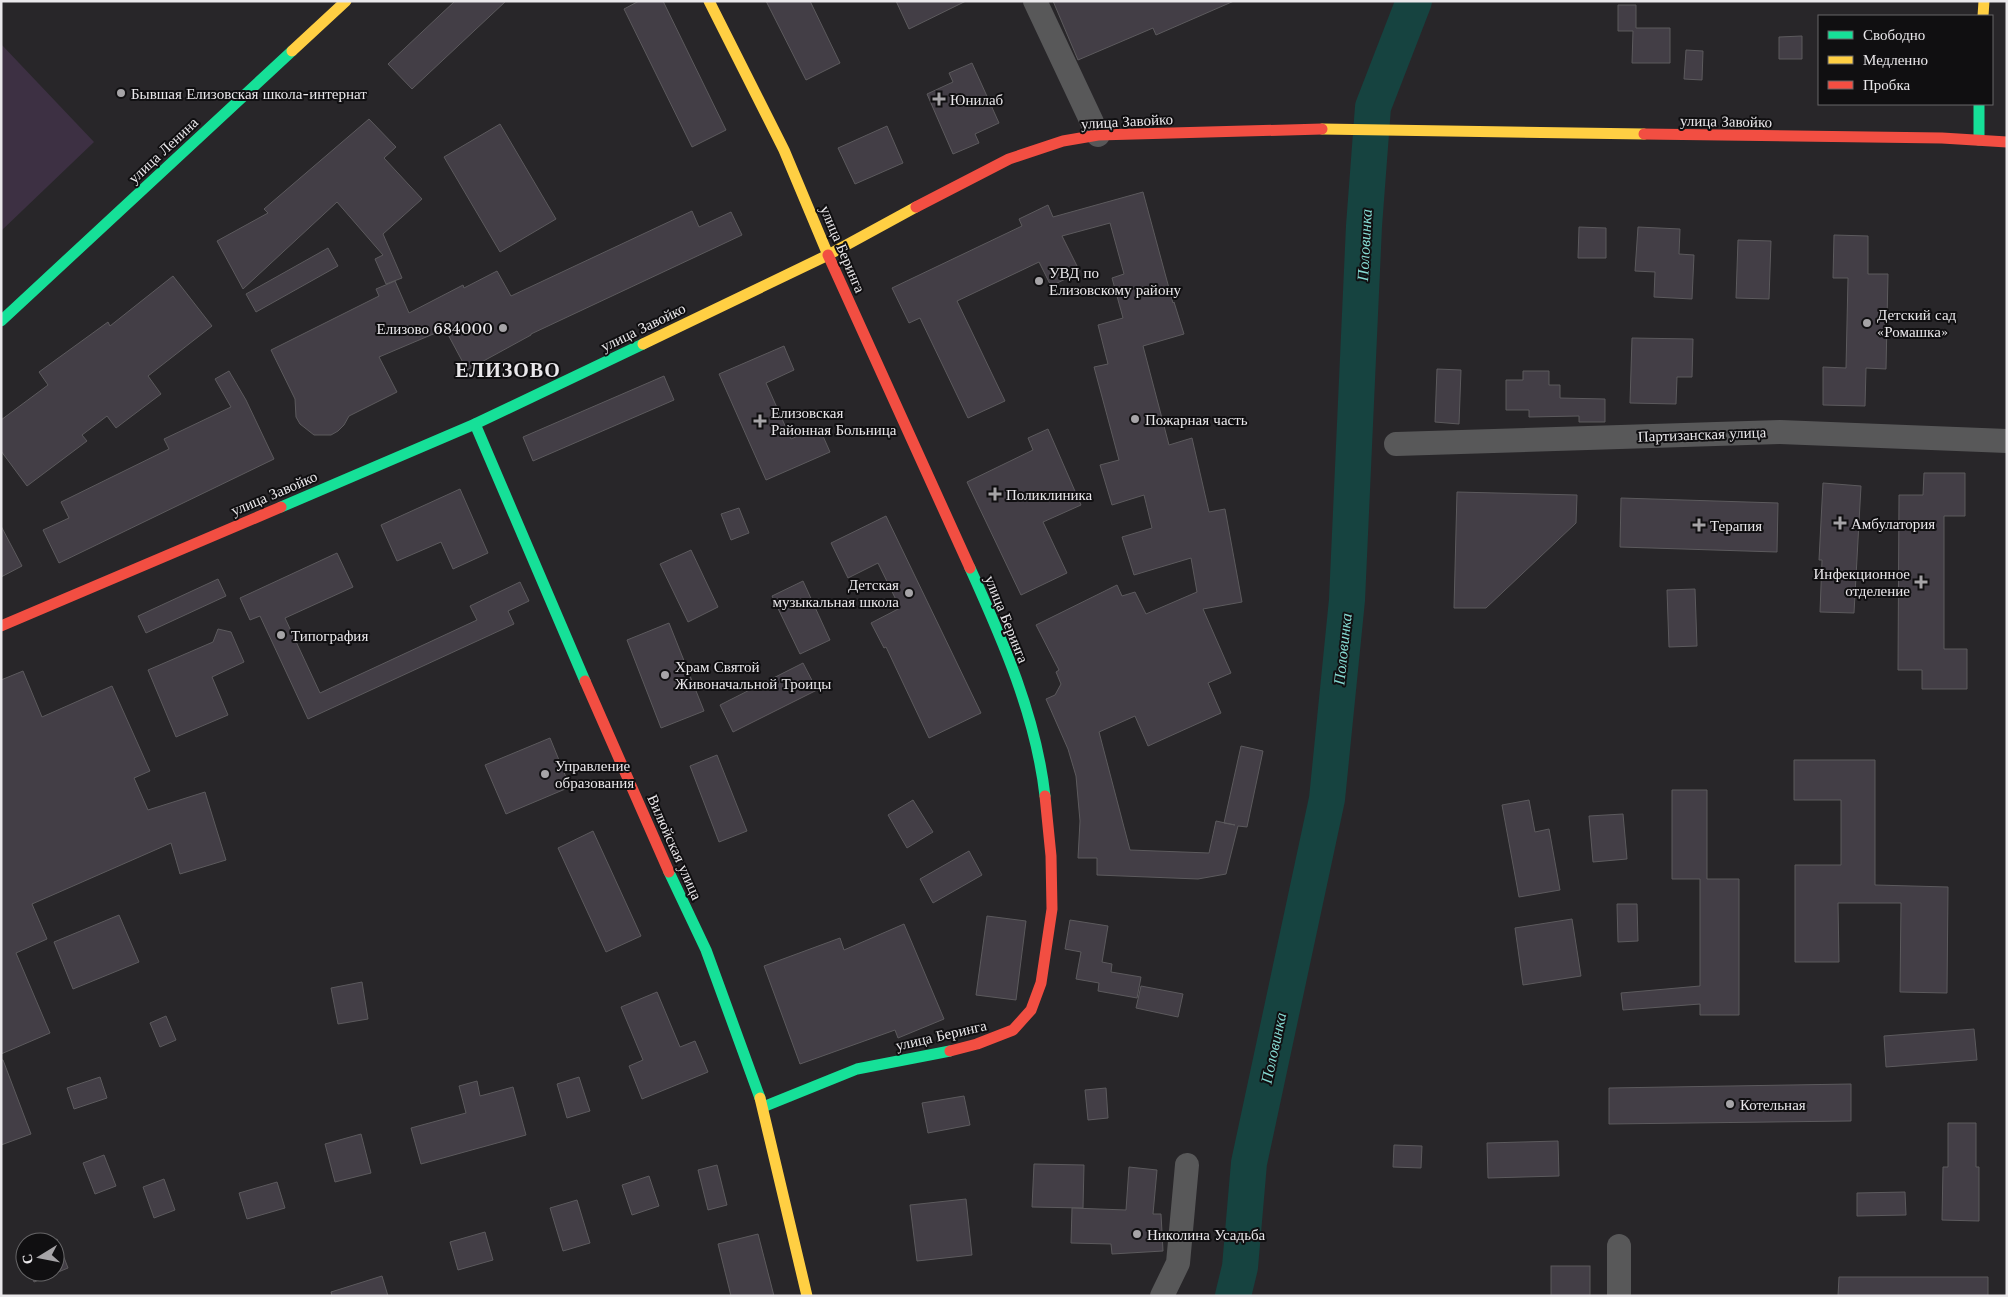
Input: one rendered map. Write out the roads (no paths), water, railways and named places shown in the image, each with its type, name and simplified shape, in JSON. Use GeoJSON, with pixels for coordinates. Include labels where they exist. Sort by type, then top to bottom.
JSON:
{"type":"FeatureCollection","features":[{"type":"Feature","properties":{"kind":"main road","name":"улица Ленина"},"geometry":{"type":"LineString","coordinates":[[1,321],[346,1]]}},
{"type":"Feature","properties":{"kind":"main road","name":"улица Беринга"},"geometry":{"type":"LineString","coordinates":[[709,1],[773,126],[919,459],[996,625],[1031,722],[1042,772],[1051,856],[1052,909],[1041,983],[1031,1010],[1013,1030],[987,1041],[938,1054],[857,1069],[763,1107]]}},
{"type":"Feature","properties":{"kind":"main road"},"geometry":{"type":"LineString","coordinates":[[1983,15],[1984,1]]}},
{"type":"Feature","properties":{"kind":"main road"},"geometry":{"type":"LineString","coordinates":[[1979,105],[1979,140]]}},
{"type":"Feature","properties":{"kind":"main road","name":"улица Завойко"},"geometry":{"type":"LineString","coordinates":[[1,626],[476,424],[828,254],[977,174],[1009,159],[1063,141],[1098,135],[1311,129],[2007,142]]}},
{"type":"Feature","properties":{"kind":"main road","name":"Вилюйская улица"},"geometry":{"type":"LineString","coordinates":[[476,424],[652,836],[706,950],[763,1107],[807,1296]]}},
{"type":"Feature","properties":{"kind":"street"},"geometry":{"type":"LineString","coordinates":[[1035,1],[1098,135]]}},
{"type":"Feature","properties":{"kind":"street","name":"Партизанская улица"},"geometry":{"type":"LineString","coordinates":[[1396,444],[1780,432],[2007,441]]}},
{"type":"Feature","properties":{"kind":"street"},"geometry":{"type":"LineString","coordinates":[[1162,1296],[1178,1263],[1187,1165]]}},
{"type":"Feature","properties":{"kind":"street"},"geometry":{"type":"LineString","coordinates":[[1619,1246],[1619,1296]]}},
{"type":"Feature","properties":{"kind":"waterway","name":"Половинка"},"geometry":{"type":"LineString","coordinates":[[1233,1296],[1240,1267],[1249,1163],[1327,799],[1347,600],[1364,226],[1373,107],[1414,1]]}},
{"type":"Feature","properties":{"kind":"place","name":"Бывшая Елизовская школа-интернат"},"geometry":{"type":"Point","coordinates":[121,93]}},
{"type":"Feature","properties":{"kind":"place","name":"Юнилаб"},"geometry":{"type":"Point","coordinates":[939,99]}},
{"type":"Feature","properties":{"kind":"place","name":"УВД по Елизовскому району"},"geometry":{"type":"Point","coordinates":[1039,281]}},
{"type":"Feature","properties":{"kind":"place","name":"Детский сад «Ромашка»"},"geometry":{"type":"Point","coordinates":[1867,323]}},
{"type":"Feature","properties":{"kind":"place","name":"Елизово 684000"},"geometry":{"type":"Point","coordinates":[503,328]}},
{"type":"Feature","properties":{"kind":"place","name":"Пожарная часть"},"geometry":{"type":"Point","coordinates":[1135,419]}},
{"type":"Feature","properties":{"kind":"place","name":"Елизовская Районная Больница"},"geometry":{"type":"Point","coordinates":[760,421]}},
{"type":"Feature","properties":{"kind":"place","name":"Поликлиника"},"geometry":{"type":"Point","coordinates":[995,494]}},
{"type":"Feature","properties":{"kind":"place","name":"Амбулатория"},"geometry":{"type":"Point","coordinates":[1840,523]}},
{"type":"Feature","properties":{"kind":"place","name":"Терапия"},"geometry":{"type":"Point","coordinates":[1699,525]}},
{"type":"Feature","properties":{"kind":"place","name":"Инфекционное отделение"},"geometry":{"type":"Point","coordinates":[1921,582]}},
{"type":"Feature","properties":{"kind":"place","name":"Детская музыкальная школа"},"geometry":{"type":"Point","coordinates":[909,593]}},
{"type":"Feature","properties":{"kind":"place","name":"Типография"},"geometry":{"type":"Point","coordinates":[281,635]}},
{"type":"Feature","properties":{"kind":"place","name":"Храм Святой Живоначальной Троицы"},"geometry":{"type":"Point","coordinates":[665,675]}},
{"type":"Feature","properties":{"kind":"place","name":"Управление образования"},"geometry":{"type":"Point","coordinates":[545,774]}},
{"type":"Feature","properties":{"kind":"place","name":"Котельная"},"geometry":{"type":"Point","coordinates":[1730,1104]}},
{"type":"Feature","properties":{"kind":"place","name":"Николина Усадьба"},"geometry":{"type":"Point","coordinates":[1137,1234]}},
{"type":"Feature","properties":{"kind":"district","name":"ЕЛИЗОВО"},"geometry":{"type":"Point","coordinates":[508,370]}}]}
